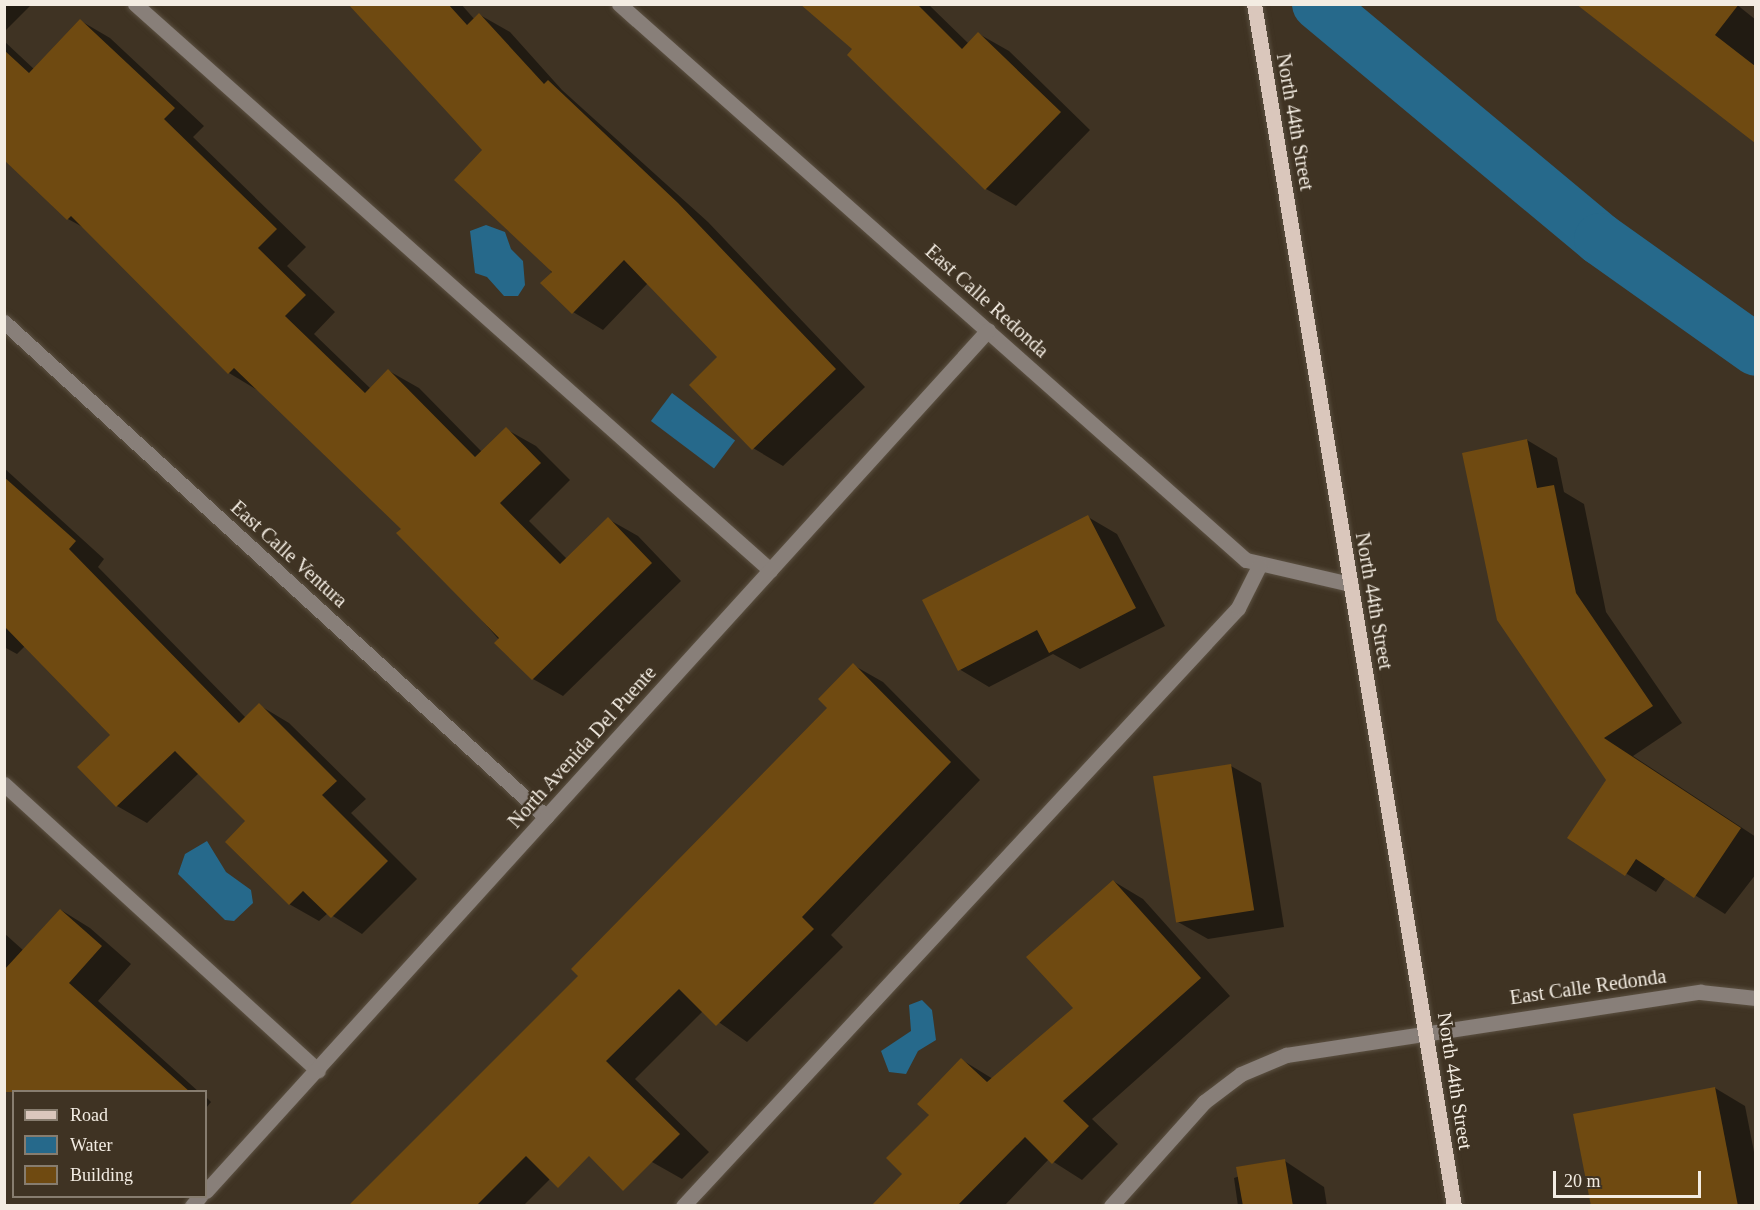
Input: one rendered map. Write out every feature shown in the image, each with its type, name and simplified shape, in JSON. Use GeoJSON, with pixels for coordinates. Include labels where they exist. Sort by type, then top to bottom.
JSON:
{"type":"FeatureCollection","features":[{"type":"Feature","properties":{"kind":"main road","name":"North 44th Street"},"geometry":{"type":"LineString","coordinates":[[1254,4],[1454,1206]]}},
{"type":"Feature","properties":{"kind":"street"},"geometry":{"type":"LineString","coordinates":[[135,4],[770,570]]}},
{"type":"Feature","properties":{"kind":"street","name":"East Calle Redonda"},"geometry":{"type":"LineString","coordinates":[[618,4],[1233,549],[1259,566],[1350,584]]}},
{"type":"Feature","properties":{"kind":"street","name":"East Calle Ventura"},"geometry":{"type":"LineString","coordinates":[[4,322],[546,817]]}},
{"type":"Feature","properties":{"kind":"street","name":"North Avenida Del Puente"},"geometry":{"type":"LineString","coordinates":[[207,1190],[318,1071],[988,330]]}},
{"type":"Feature","properties":{"kind":"street"},"geometry":{"type":"LineString","coordinates":[[683,1206],[1238,608],[1259,566]]}},
{"type":"Feature","properties":{"kind":"street"},"geometry":{"type":"LineString","coordinates":[[4,784],[318,1071]]}},
{"type":"Feature","properties":{"kind":"street","name":"East Calle Redonda"},"geometry":{"type":"LineString","coordinates":[[1111,1206],[1204,1102],[1241,1074],[1286,1055],[1426,1030],[1700,992],[1755,998]]}},
{"type":"Feature","properties":{"kind":"water"},"geometry":{"type":"Polygon","coordinates":[[[486,225],[505,232],[511,249],[523,261],[525,285],[518,296],[504,296],[487,277],[475,273],[470,231],[486,225]]]}},
{"type":"Feature","properties":{"kind":"water"},"geometry":{"type":"Polygon","coordinates":[[[672,393],[735,441],[714,468],[651,421],[672,393]]]}},
{"type":"Feature","properties":{"kind":"water"},"geometry":{"type":"Polygon","coordinates":[[[207,841],[226,872],[251,890],[253,903],[234,921],[225,920],[178,874],[185,854],[207,841]]]}},
{"type":"Feature","properties":{"kind":"water"},"geometry":{"type":"Polygon","coordinates":[[[922,1000],[932,1010],[936,1040],[918,1051],[906,1074],[889,1072],[881,1051],[911,1031],[909,1005],[922,1000]]]}},
{"type":"Feature","properties":{"kind":"building"},"geometry":{"type":"Polygon","coordinates":[[[348,4],[448,4],[467,25],[479,13],[544,84],[548,80],[678,203],[836,369],[752,450],[689,385],[717,357],[624,260],[572,314],[540,283],[552,272],[454,180],[482,150],[348,4]]]}},
{"type":"Feature","properties":{"kind":"building"},"geometry":{"type":"Polygon","coordinates":[[[800,4],[917,4],[962,49],[978,32],[1061,112],[985,190],[847,55],[852,49],[800,4]]]}},
{"type":"Feature","properties":{"kind":"building"},"geometry":{"type":"Polygon","coordinates":[[[1576,4],[1739,4],[1715,35],[1755,66],[1755,143],[1576,4]]]}},
{"type":"Feature","properties":{"kind":"building"},"geometry":{"type":"Polygon","coordinates":[[[80,19],[175,108],[164,119],[277,229],[258,248],[306,295],[285,316],[365,393],[388,369],[475,457],[506,427],[541,463],[500,503],[560,564],[608,517],[652,563],[532,680],[494,643],[499,638],[396,533],[401,529],[234,368],[228,374],[71,216],[67,220],[4,160],[4,50],[29,73],[80,19]]]}},
{"type":"Feature","properties":{"kind":"building"},"geometry":{"type":"Polygon","coordinates":[[[1527,439],[1537,488],[1554,485],[1576,593],[1653,706],[1604,738],[1741,828],[1694,898],[1636,859],[1625,876],[1567,838],[1606,780],[1497,620],[1462,453],[1527,439]]]}},
{"type":"Feature","properties":{"kind":"building"},"geometry":{"type":"Polygon","coordinates":[[[4,477],[76,541],[69,549],[239,723],[259,703],[337,781],[322,795],[388,861],[331,918],[303,891],[289,905],[225,842],[245,821],[175,751],[116,807],[77,767],[110,735],[4,626],[4,477]]]}},
{"type":"Feature","properties":{"kind":"building"},"geometry":{"type":"Polygon","coordinates":[[[1088,515],[1136,608],[1049,653],[1037,630],[958,671],[922,600],[1088,515]]]}},
{"type":"Feature","properties":{"kind":"building"},"geometry":{"type":"Polygon","coordinates":[[[853,663],[951,762],[802,917],[814,929],[716,1026],[679,989],[606,1061],[680,1134],[623,1191],[589,1156],[558,1188],[526,1156],[476,1206],[348,1206],[578,976],[571,969],[827,708],[818,699],[853,663]]]}},
{"type":"Feature","properties":{"kind":"building"},"geometry":{"type":"Polygon","coordinates":[[[1231,764],[1254,910],[1176,923],[1153,776],[1231,764]]]}},
{"type":"Feature","properties":{"kind":"building"},"geometry":{"type":"Polygon","coordinates":[[[1113,880],[1201,978],[1063,1101],[1089,1126],[1052,1164],[1025,1137],[957,1206],[871,1206],[902,1174],[886,1158],[929,1115],[917,1104],[961,1058],[987,1082],[1073,1008],[1026,957],[1113,880]]]}},
{"type":"Feature","properties":{"kind":"building"},"geometry":{"type":"Polygon","coordinates":[[[60,909],[102,946],[69,983],[188,1090],[12,1090],[12,1092],[4,1092],[4,970],[60,909]]]}},
{"type":"Feature","properties":{"kind":"building"},"geometry":{"type":"Polygon","coordinates":[[[1715,1087],[1738,1206],[1591,1206],[1573,1114],[1715,1087]]]}},
{"type":"Feature","properties":{"kind":"building"},"geometry":{"type":"Polygon","coordinates":[[[1285,1159],[1293,1206],[1243,1206],[1236,1167],[1285,1159]]]}},
{"type":"Feature","properties":{"kind":"waterway"},"geometry":{"type":"LineString","coordinates":[[1318,4],[1600,239],[1756,350]]}}]}
